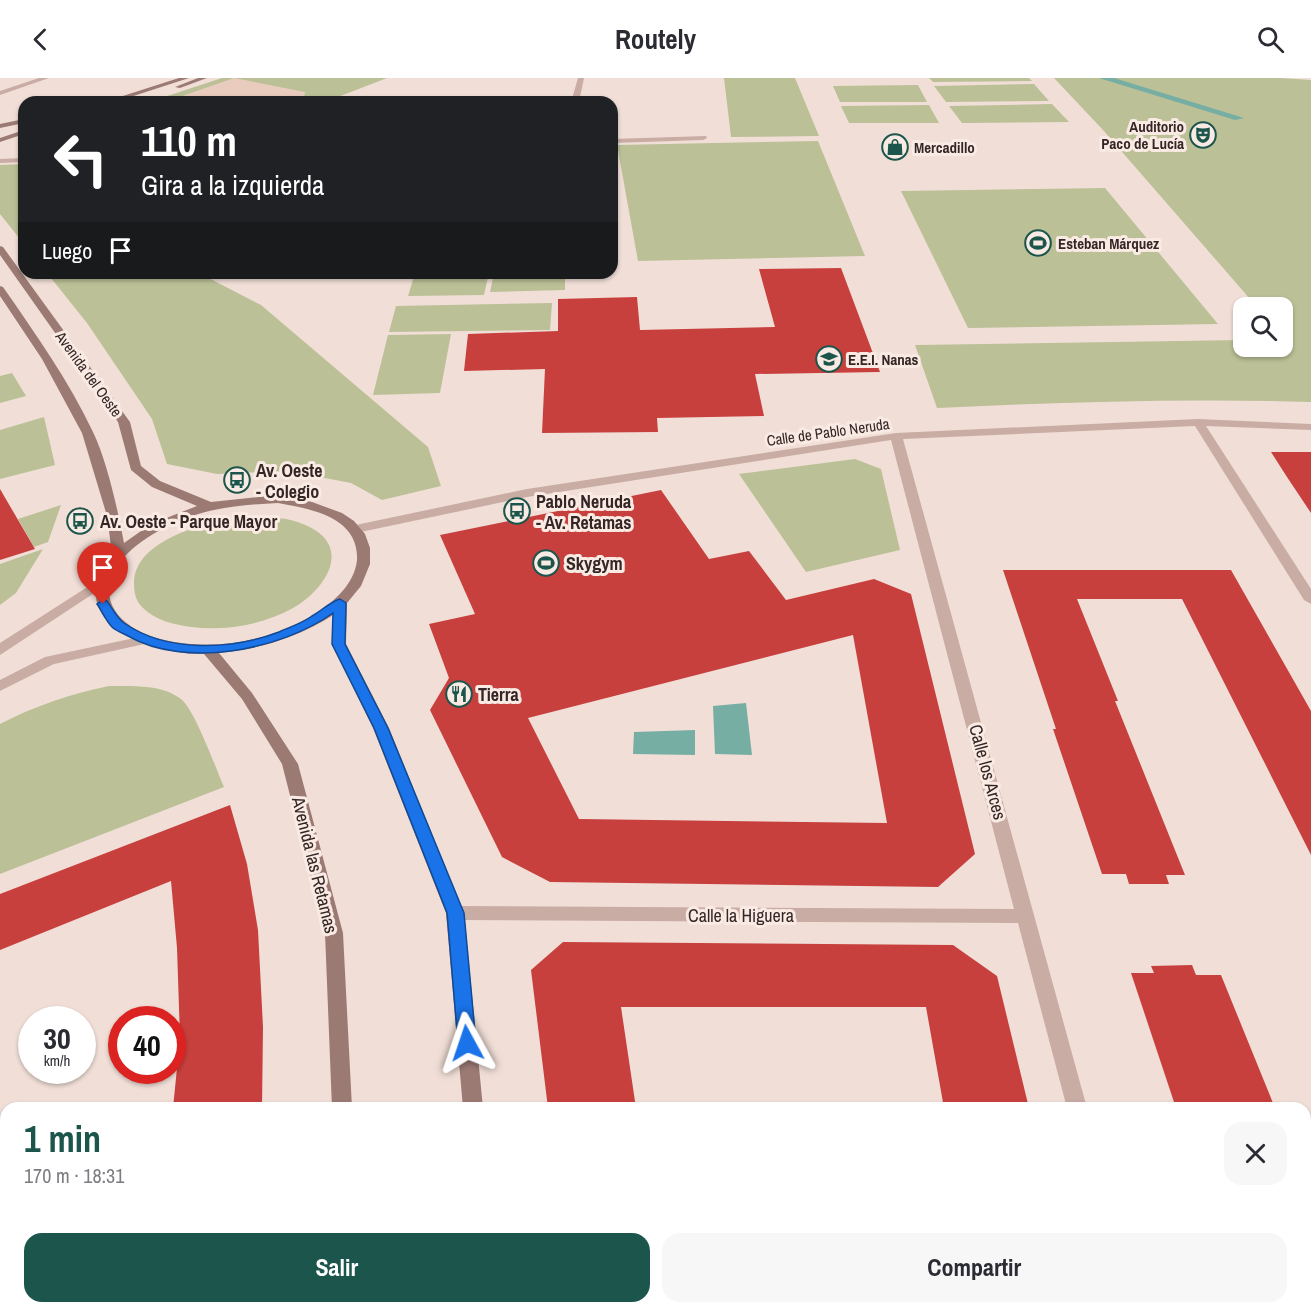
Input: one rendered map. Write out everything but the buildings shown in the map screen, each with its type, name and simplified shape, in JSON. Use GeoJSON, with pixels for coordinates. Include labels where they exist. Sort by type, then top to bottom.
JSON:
{"type":"FeatureCollection","features":[{"type":"Feature","properties":{"kind":"street"},"geometry":{"type":"LineString","coordinates":[[0,93],[46,78]]}},
{"type":"Feature","properties":{"kind":"street"},"geometry":{"type":"LineString","coordinates":[[128,96],[186,78]]}},
{"type":"Feature","properties":{"kind":"street"},"geometry":{"type":"LineString","coordinates":[[151,96],[204,78]]}},
{"type":"Feature","properties":{"kind":"street"},"geometry":{"type":"LineString","coordinates":[[576,96],[581,78]]}},
{"type":"Feature","properties":{"kind":"street"},"geometry":{"type":"LineString","coordinates":[[0,126],[18,122]]}},
{"type":"Feature","properties":{"kind":"street"},"geometry":{"type":"LineString","coordinates":[[0,140],[18,134]]}},
{"type":"Feature","properties":{"kind":"street"},"geometry":{"type":"LineString","coordinates":[[618,141],[703,138]]}},
{"type":"Feature","properties":{"kind":"street"},"geometry":{"type":"LineString","coordinates":[[2,160],[18,160]]}},
{"type":"Feature","properties":{"kind":"street","name":"Avenida del Oeste"},"geometry":{"type":"LineString","coordinates":[[0,249],[18,274]]}},
{"type":"Feature","properties":{"kind":"street","name":"Avenida del Oeste"},"geometry":{"type":"LineString","coordinates":[[22,279],[124,422],[135,467],[156,484],[209,506]]}},
{"type":"Feature","properties":{"kind":"street","name":"Avenida del Oeste"},"geometry":{"type":"LineString","coordinates":[[0,289],[47,359],[88,434],[113,516],[119,554]]}},
{"type":"Feature","properties":{"kind":"street"},"geometry":{"type":"LineString","coordinates":[[1198,422],[1309,592]]}},
{"type":"Feature","properties":{"kind":"street","name":"Calle de Pablo Neruda"},"geometry":{"type":"LineString","coordinates":[[356,529],[527,493],[896,436],[1198,422],[1311,427]]}},
{"type":"Feature","properties":{"kind":"street","name":"Calle los Arces"},"geometry":{"type":"LineString","coordinates":[[896,436],[1075,1102]]}},
{"type":"Feature","properties":{"kind":"street"},"geometry":{"type":"LineString","coordinates":[[278,499],[311,504],[337,514],[356,529],[366,552],[360,577],[340,603],[314,621],[282,635],[246,645],[208,649],[163,645],[144,640],[117,624],[103,604],[103,581],[109,567],[119,554],[143,534],[174,518],[209,506],[241,500],[278,499]]}},
{"type":"Feature","properties":{"kind":"street"},"geometry":{"type":"LineString","coordinates":[[0,650],[103,581]]}},
{"type":"Feature","properties":{"kind":"street"},"geometry":{"type":"LineString","coordinates":[[340,603],[339,644],[381,728],[455,913],[472,1102]]}},
{"type":"Feature","properties":{"kind":"street"},"geometry":{"type":"LineString","coordinates":[[0,686],[50,660],[144,640]]}},
{"type":"Feature","properties":{"kind":"street","name":"Avenida las Retamas"},"geometry":{"type":"LineString","coordinates":[[208,649],[247,696],[290,764],[334,933],[342,1102]]}},
{"type":"Feature","properties":{"kind":"street","name":"Calle la Higuera"},"geometry":{"type":"LineString","coordinates":[[455,913],[1026,916]]}},
{"type":"Feature","properties":{"kind":"green space"},"geometry":{"type":"Polygon","coordinates":[[[222,78],[387,78],[340,96],[167,96],[222,78]]]}},
{"type":"Feature","properties":{"kind":"green space"},"geometry":{"type":"Polygon","coordinates":[[[724,78],[795,78],[819,136],[731,137],[724,78]]]}},
{"type":"Feature","properties":{"kind":"green space"},"geometry":{"type":"Polygon","coordinates":[[[929,78],[1029,78],[1032,81],[933,82],[929,78]]]}},
{"type":"Feature","properties":{"kind":"green space"},"geometry":{"type":"Polygon","coordinates":[[[1054,78],[1311,80],[1311,402],[1124,401],[937,408],[915,345],[1233,340],[1233,357],[1293,357],[1293,297],[1248,297],[1103,130],[1054,78]]]}},
{"type":"Feature","properties":{"kind":"green space"},"geometry":{"type":"Polygon","coordinates":[[[1034,84],[1049,101],[946,102],[934,86],[1034,84]]]}},
{"type":"Feature","properties":{"kind":"green space"},"geometry":{"type":"Polygon","coordinates":[[[918,85],[927,102],[840,102],[833,86],[918,85]]]}},
{"type":"Feature","properties":{"kind":"green space"},"geometry":{"type":"Polygon","coordinates":[[[1052,104],[1069,122],[962,123],[949,106],[1052,104]]]}},
{"type":"Feature","properties":{"kind":"green space"},"geometry":{"type":"Polygon","coordinates":[[[929,105],[939,123],[849,123],[841,106],[929,105]]]}},
{"type":"Feature","properties":{"kind":"green space"},"geometry":{"type":"Polygon","coordinates":[[[818,141],[865,256],[638,261],[618,145],[818,141]]]}},
{"type":"Feature","properties":{"kind":"green space"},"geometry":{"type":"Polygon","coordinates":[[[18,164],[18,236],[0,214],[0,165],[18,164]]]}},
{"type":"Feature","properties":{"kind":"green space","name":"Esteban Márquez"},"geometry":{"type":"Polygon","coordinates":[[[1105,188],[1218,324],[968,328],[901,191],[1105,188]]]}},
{"type":"Feature","properties":{"kind":"green space"},"geometry":{"type":"Polygon","coordinates":[[[52,279],[211,279],[261,305],[428,447],[441,486],[382,500],[351,483],[288,471],[217,474],[167,464],[152,419],[87,323],[52,279]]]}},
{"type":"Feature","properties":{"kind":"green space"},"geometry":{"type":"Polygon","coordinates":[[[413,279],[488,279],[484,295],[408,296],[413,279]]]}},
{"type":"Feature","properties":{"kind":"green space"},"geometry":{"type":"Polygon","coordinates":[[[493,279],[565,279],[565,290],[490,292],[493,279]]]}},
{"type":"Feature","properties":{"kind":"green space"},"geometry":{"type":"Polygon","coordinates":[[[552,303],[550,330],[389,332],[396,306],[552,303]]]}},
{"type":"Feature","properties":{"kind":"green space"},"geometry":{"type":"Polygon","coordinates":[[[451,334],[440,393],[373,395],[388,335],[451,334]]]}},
{"type":"Feature","properties":{"kind":"green space"},"geometry":{"type":"Polygon","coordinates":[[[12,373],[26,396],[0,403],[0,376],[12,373]]]}},
{"type":"Feature","properties":{"kind":"green space"},"geometry":{"type":"Polygon","coordinates":[[[44,417],[55,465],[0,479],[0,430],[44,417]]]}},
{"type":"Feature","properties":{"kind":"green space"},"geometry":{"type":"Polygon","coordinates":[[[855,459],[881,469],[900,550],[806,572],[739,474],[855,459]]]}},
{"type":"Feature","properties":{"kind":"green space"},"geometry":{"type":"Polygon","coordinates":[[[61,505],[48,542],[34,547],[18,519],[61,505]]]}},
{"type":"Feature","properties":{"kind":"green space"},"geometry":{"type":"Polygon","coordinates":[[[258,516],[275,517],[303,524],[319,533],[328,543],[331,554],[330,566],[325,578],[306,599],[281,614],[257,623],[217,628],[191,627],[159,619],[147,612],[140,604],[135,595],[134,582],[138,566],[149,552],[183,532],[203,525],[258,516]]]}},
{"type":"Feature","properties":{"kind":"green space"},"geometry":{"type":"Polygon","coordinates":[[[43,549],[16,593],[0,605],[0,564],[43,549]]]}},
{"type":"Feature","properties":{"kind":"green space"},"geometry":{"type":"Polygon","coordinates":[[[109,686],[156,688],[181,699],[187,705],[199,727],[224,787],[0,874],[0,724],[53,701],[109,686]]]}},
{"type":"Feature","properties":{"kind":"shaded area"},"geometry":{"type":"Polygon","coordinates":[[[234,78],[305,92],[304,96],[182,96],[234,78]]]}},
{"type":"Feature","properties":{"kind":"water"},"geometry":{"type":"Polygon","coordinates":[[[1099,78],[1114,78],[1244,118],[1235,120],[1099,78]]]}},
{"type":"Feature","properties":{"kind":"water"},"geometry":{"type":"Polygon","coordinates":[[[746,703],[752,755],[715,754],[713,706],[746,703]]]}},
{"type":"Feature","properties":{"kind":"water"},"geometry":{"type":"Polygon","coordinates":[[[695,730],[695,755],[633,754],[634,732],[695,730]]]}},
{"type":"Feature","properties":{"kind":"place","name":"Auditorio Paco de Lucía"},"geometry":{"type":"Point","coordinates":[1203,135]}},
{"type":"Feature","properties":{"kind":"place","name":"Mercadillo"},"geometry":{"type":"Point","coordinates":[895,147]}},
{"type":"Feature","properties":{"kind":"place","name":"Esteban Márquez"},"geometry":{"type":"Point","coordinates":[1038,243]}},
{"type":"Feature","properties":{"kind":"place","name":"E.E.I. Nanas"},"geometry":{"type":"Point","coordinates":[829,359]}},
{"type":"Feature","properties":{"kind":"place","name":"Av. Oeste - Colegio"},"geometry":{"type":"Point","coordinates":[237,480]}},
{"type":"Feature","properties":{"kind":"place","name":"Pablo Neruda - Av. Retamas"},"geometry":{"type":"Point","coordinates":[517,511]}},
{"type":"Feature","properties":{"kind":"place","name":"Av. Oeste - Parque Mayor"},"geometry":{"type":"Point","coordinates":[80,521]}},
{"type":"Feature","properties":{"kind":"place","name":"Skygym"},"geometry":{"type":"Point","coordinates":[546,563]}},
{"type":"Feature","properties":{"kind":"place","name":"Tierra"},"geometry":{"type":"Point","coordinates":[459,694]}},
{"type":"Feature","properties":{"kind":"route"},"geometry":{"type":"LineString","coordinates":[[103,604],[117,624],[144,640],[163,645],[208,649],[246,645],[282,635],[314,621],[340,603],[339,644],[381,728],[455,913],[467,1043]]}}]}
